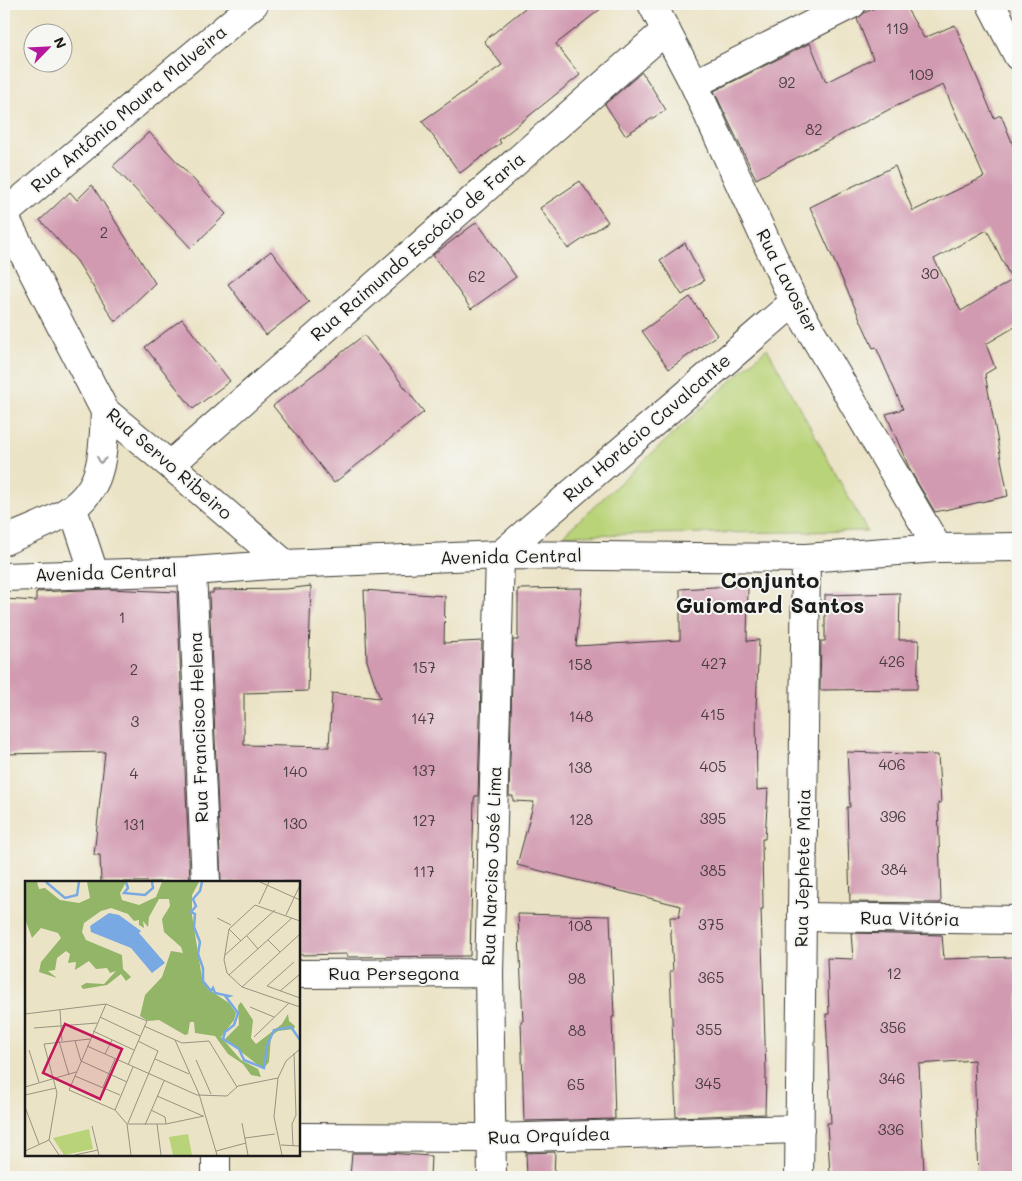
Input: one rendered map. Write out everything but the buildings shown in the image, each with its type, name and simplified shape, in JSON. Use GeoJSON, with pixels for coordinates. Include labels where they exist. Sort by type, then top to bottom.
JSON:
{"type":"FeatureCollection","features":[{"type":"Feature","properties":{"kind":"street","name":"Rua Antônio Moura Malveira"},"geometry":{"type":"LineString","coordinates":[[4,215],[254,4]]}},
{"type":"Feature","properties":{"kind":"street","name":"Rua Lavosier"},"geometry":{"type":"LineString","coordinates":[[652,4],[694,84],[794,302],[938,548]]}},
{"type":"Feature","properties":{"kind":"street"},"geometry":{"type":"LineString","coordinates":[[694,84],[852,4]]}},
{"type":"Feature","properties":{"kind":"street"},"geometry":{"type":"LineString","coordinates":[[991,4],[1018,56]]}},
{"type":"Feature","properties":{"kind":"street","name":"Rua Raimundo Escócio de Faria"},"geometry":{"type":"LineString","coordinates":[[170,465],[666,30]]}},
{"type":"Feature","properties":{"kind":"street","name":"Rua Servo Ribeiro"},"geometry":{"type":"LineString","coordinates":[[4,215],[105,411],[285,564]]}},
{"type":"Feature","properties":{"kind":"street","name":"Rua Horácio Cavalcante"},"geometry":{"type":"LineString","coordinates":[[500,555],[794,302]]}},
{"type":"Feature","properties":{"kind":"street"},"geometry":{"type":"LineString","coordinates":[[4,541],[52,521],[73,509],[92,486],[99,471],[105,411]]}},
{"type":"Feature","properties":{"kind":"street"},"geometry":{"type":"LineString","coordinates":[[73,509],[94,573]]}},
{"type":"Feature","properties":{"kind":"street","name":"Avenida Central"},"geometry":{"type":"LineString","coordinates":[[4,577],[192,571],[285,564],[500,555],[806,558],[938,548],[1018,547]]}},
{"type":"Feature","properties":{"kind":"street","name":"Rua Narciso José Lima"},"geometry":{"type":"LineString","coordinates":[[492,1177],[489,973],[500,555]]}},
{"type":"Feature","properties":{"kind":"street","name":"Rua Jephete Maia"},"geometry":{"type":"LineString","coordinates":[[799,1177],[806,558]]}},
{"type":"Feature","properties":{"kind":"street","name":"Rua Francisco Helena"},"geometry":{"type":"LineString","coordinates":[[192,571],[206,881]]}},
{"type":"Feature","properties":{"kind":"street","name":"Rua Vitória"},"geometry":{"type":"LineString","coordinates":[[802,917],[1018,920]]}},
{"type":"Feature","properties":{"kind":"street","name":"Rua Persegona"},"geometry":{"type":"LineString","coordinates":[[300,974],[489,973]]}},
{"type":"Feature","properties":{"kind":"street","name":"Rua Orquídea"},"geometry":{"type":"LineString","coordinates":[[300,1138],[492,1138],[800,1129]]}},
{"type":"Feature","properties":{"kind":"street"},"geometry":{"type":"LineString","coordinates":[[216,1156],[216,1177]]}},
{"type":"Feature","properties":{"kind":"green space"},"geometry":{"type":"Polygon","coordinates":[[[767,348],[867,531],[563,535],[767,348]]]}},
{"type":"Feature","properties":{"kind":"district","name":"Conjunto Guiomard Santos"},"geometry":{"type":"Point","coordinates":[770,592]}}]}
